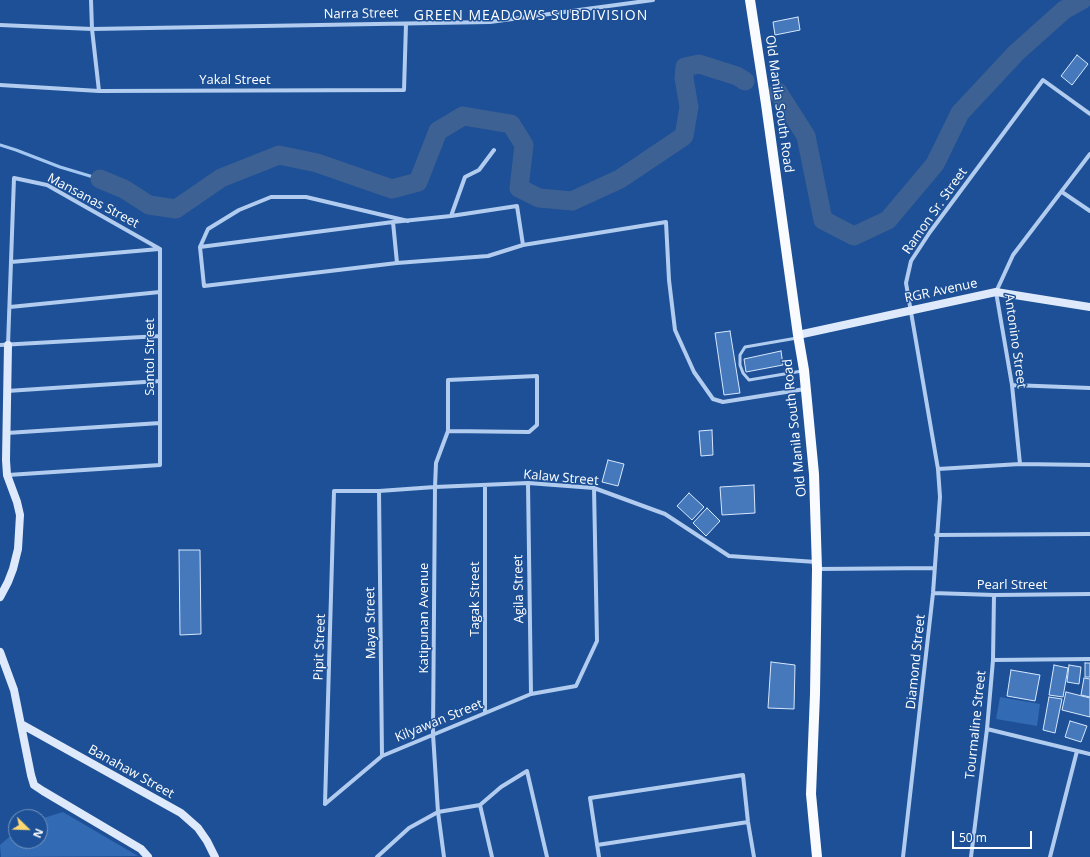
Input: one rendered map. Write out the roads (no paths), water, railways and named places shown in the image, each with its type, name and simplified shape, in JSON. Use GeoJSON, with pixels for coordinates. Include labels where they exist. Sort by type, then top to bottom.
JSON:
{"type":"FeatureCollection","features":[{"type":"Feature","properties":{"kind":"main road","name":"Old Manila South Road"},"geometry":{"type":"LineString","coordinates":[[750,0],[768,112],[798,337],[804,370],[814,474],[817,566],[815,694],[811,794],[817,857]]}},
{"type":"Feature","properties":{"kind":"street"},"geometry":{"type":"LineString","coordinates":[[92,0],[92,29],[99,91]]}},
{"type":"Feature","properties":{"kind":"street","name":"Narra Street"},"geometry":{"type":"LineString","coordinates":[[0,25],[92,29],[490,22],[653,0]]}},
{"type":"Feature","properties":{"kind":"street","name":"Yakal Street"},"geometry":{"type":"LineString","coordinates":[[0,85],[99,91],[404,90],[406,24]]}},
{"type":"Feature","properties":{"kind":"street","name":"Ramon Sr. Street"},"geometry":{"type":"LineString","coordinates":[[938,469],[906,283],[911,261],[930,232],[1043,80],[1090,114]]}},
{"type":"Feature","properties":{"kind":"street"},"geometry":{"type":"LineString","coordinates":[[451,216],[465,177],[479,170],[494,150]]}},
{"type":"Feature","properties":{"kind":"street","name":"Antonino Street"},"geometry":{"type":"LineString","coordinates":[[1020,464],[1012,385],[996,292],[1013,254],[1090,154]]}},
{"type":"Feature","properties":{"kind":"street","name":"Mansanas Street"},"geometry":{"type":"LineString","coordinates":[[11,262],[14,178],[46,185],[160,249]]}},
{"type":"Feature","properties":{"kind":"street"},"geometry":{"type":"LineString","coordinates":[[1062,192],[1090,211]]}},
{"type":"Feature","properties":{"kind":"street"},"geometry":{"type":"LineString","coordinates":[[408,221],[306,196],[271,197],[239,210],[208,229],[200,247],[204,286],[396,263],[488,256],[523,245],[666,222],[669,280],[675,330],[694,372],[713,399],[723,402],[806,389]]}},
{"type":"Feature","properties":{"kind":"street"},"geometry":{"type":"LineString","coordinates":[[200,247],[451,216],[517,206],[523,245]]}},
{"type":"Feature","properties":{"kind":"street"},"geometry":{"type":"LineString","coordinates":[[393,222],[396,263]]}},
{"type":"Feature","properties":{"kind":"street"},"geometry":{"type":"LineString","coordinates":[[0,595],[14,569],[18,549],[20,515],[18,502],[7,475],[5,433],[6,391],[4,345],[10,307],[11,262],[160,249]]}},
{"type":"Feature","properties":{"kind":"street","name":"Santol Street"},"geometry":{"type":"LineString","coordinates":[[7,475],[160,465],[160,249]]}},
{"type":"Feature","properties":{"kind":"street"},"geometry":{"type":"LineString","coordinates":[[10,307],[160,292]]}},
{"type":"Feature","properties":{"kind":"street","name":"RGR Avenue"},"geometry":{"type":"LineString","coordinates":[[798,337],[910,310],[996,292],[1090,307]]}},
{"type":"Feature","properties":{"kind":"street"},"geometry":{"type":"LineString","coordinates":[[4,345],[160,336]]}},
{"type":"Feature","properties":{"kind":"street","name":"Katipunan Avenue"},"geometry":{"type":"LineString","coordinates":[[444,857],[438,812],[434,734],[436,463],[448,431],[448,380],[537,376],[538,425],[529,432],[448,431]]}},
{"type":"Feature","properties":{"kind":"street"},"geometry":{"type":"LineString","coordinates":[[6,391],[160,381]]}},
{"type":"Feature","properties":{"kind":"street"},"geometry":{"type":"LineString","coordinates":[[1012,385],[1090,388]]}},
{"type":"Feature","properties":{"kind":"street"},"geometry":{"type":"LineString","coordinates":[[5,433],[160,423]]}},
{"type":"Feature","properties":{"kind":"street"},"geometry":{"type":"LineString","coordinates":[[938,469],[1020,464],[1090,465]]}},
{"type":"Feature","properties":{"kind":"street","name":"Diamond Street"},"geometry":{"type":"LineString","coordinates":[[903,857],[933,593],[940,496],[938,469]]}},
{"type":"Feature","properties":{"kind":"street","name":"Kalaw Street"},"geometry":{"type":"LineString","coordinates":[[334,491],[379,491],[436,486],[485,486],[528,483],[594,488],[665,514],[729,556],[817,566],[935,568]]}},
{"type":"Feature","properties":{"kind":"street","name":"Agila Street"},"geometry":{"type":"LineString","coordinates":[[528,483],[531,694]]}},
{"type":"Feature","properties":{"kind":"street","name":"Tagak Street"},"geometry":{"type":"LineString","coordinates":[[485,486],[485,713]]}},
{"type":"Feature","properties":{"kind":"street","name":"Kilyawan Street"},"geometry":{"type":"LineString","coordinates":[[325,804],[382,756],[531,694],[576,686],[597,640],[594,488]]}},
{"type":"Feature","properties":{"kind":"street","name":"Pipit Street"},"geometry":{"type":"LineString","coordinates":[[325,804],[334,491]]}},
{"type":"Feature","properties":{"kind":"street","name":"Maya Street"},"geometry":{"type":"LineString","coordinates":[[379,491],[382,756]]}},
{"type":"Feature","properties":{"kind":"street"},"geometry":{"type":"LineString","coordinates":[[936,535],[1090,534]]}},
{"type":"Feature","properties":{"kind":"street","name":"Pearl Street"},"geometry":{"type":"LineString","coordinates":[[933,593],[994,595],[1090,594]]}},
{"type":"Feature","properties":{"kind":"street","name":"Tourmaline Street"},"geometry":{"type":"LineString","coordinates":[[971,857],[987,729],[993,660],[994,595]]}},
{"type":"Feature","properties":{"kind":"street"},"geometry":{"type":"LineString","coordinates":[[0,652],[14,690],[34,784],[43,791],[141,849],[148,857]]}},
{"type":"Feature","properties":{"kind":"street"},"geometry":{"type":"LineString","coordinates":[[993,660],[1090,659]]}},
{"type":"Feature","properties":{"kind":"street","name":"Banahaw Street"},"geometry":{"type":"LineString","coordinates":[[21,724],[181,813],[198,828],[207,841],[214,857]]}},
{"type":"Feature","properties":{"kind":"street"},"geometry":{"type":"LineString","coordinates":[[987,729],[1090,754]]}},
{"type":"Feature","properties":{"kind":"street"},"geometry":{"type":"LineString","coordinates":[[1050,857],[1078,751]]}},
{"type":"Feature","properties":{"kind":"street"},"geometry":{"type":"LineString","coordinates":[[377,857],[409,828],[438,812],[480,804],[501,787],[527,771],[547,857]]}},
{"type":"Feature","properties":{"kind":"street"},"geometry":{"type":"LineString","coordinates":[[599,857],[590,798],[743,775],[748,822],[754,857]]}},
{"type":"Feature","properties":{"kind":"street"},"geometry":{"type":"LineString","coordinates":[[480,804],[492,857]]}},
{"type":"Feature","properties":{"kind":"street"},"geometry":{"type":"LineString","coordinates":[[597,845],[748,822]]}},
{"type":"Feature","properties":{"kind":"lane"},"geometry":{"type":"LineString","coordinates":[[798,337],[745,347],[740,355],[740,365],[743,373],[749,380],[804,370]]}},
{"type":"Feature","properties":{"kind":"waterway"},"geometry":{"type":"LineString","coordinates":[[778,92],[806,136],[823,220],[854,236],[888,220],[935,164],[960,113],[1016,53],[1064,10],[1082,0]]}},
{"type":"Feature","properties":{"kind":"waterway"},"geometry":{"type":"LineString","coordinates":[[100,179],[124,189],[149,205],[176,209],[221,178],[279,155],[317,163],[392,189],[418,182],[438,131],[463,116],[511,124],[524,145],[519,188],[539,198],[572,201],[620,179],[684,136],[689,107],[684,78],[685,67],[699,64],[737,76],[745,81]]}},
{"type":"Feature","properties":{"kind":"waterway"},"geometry":{"type":"LineString","coordinates":[[0,145],[60,167],[100,179]]}},
{"type":"Feature","properties":{"kind":"district","name":"GREEN MEADOWS SUBDIVISION"},"geometry":{"type":"Point","coordinates":[531,16]}}]}
